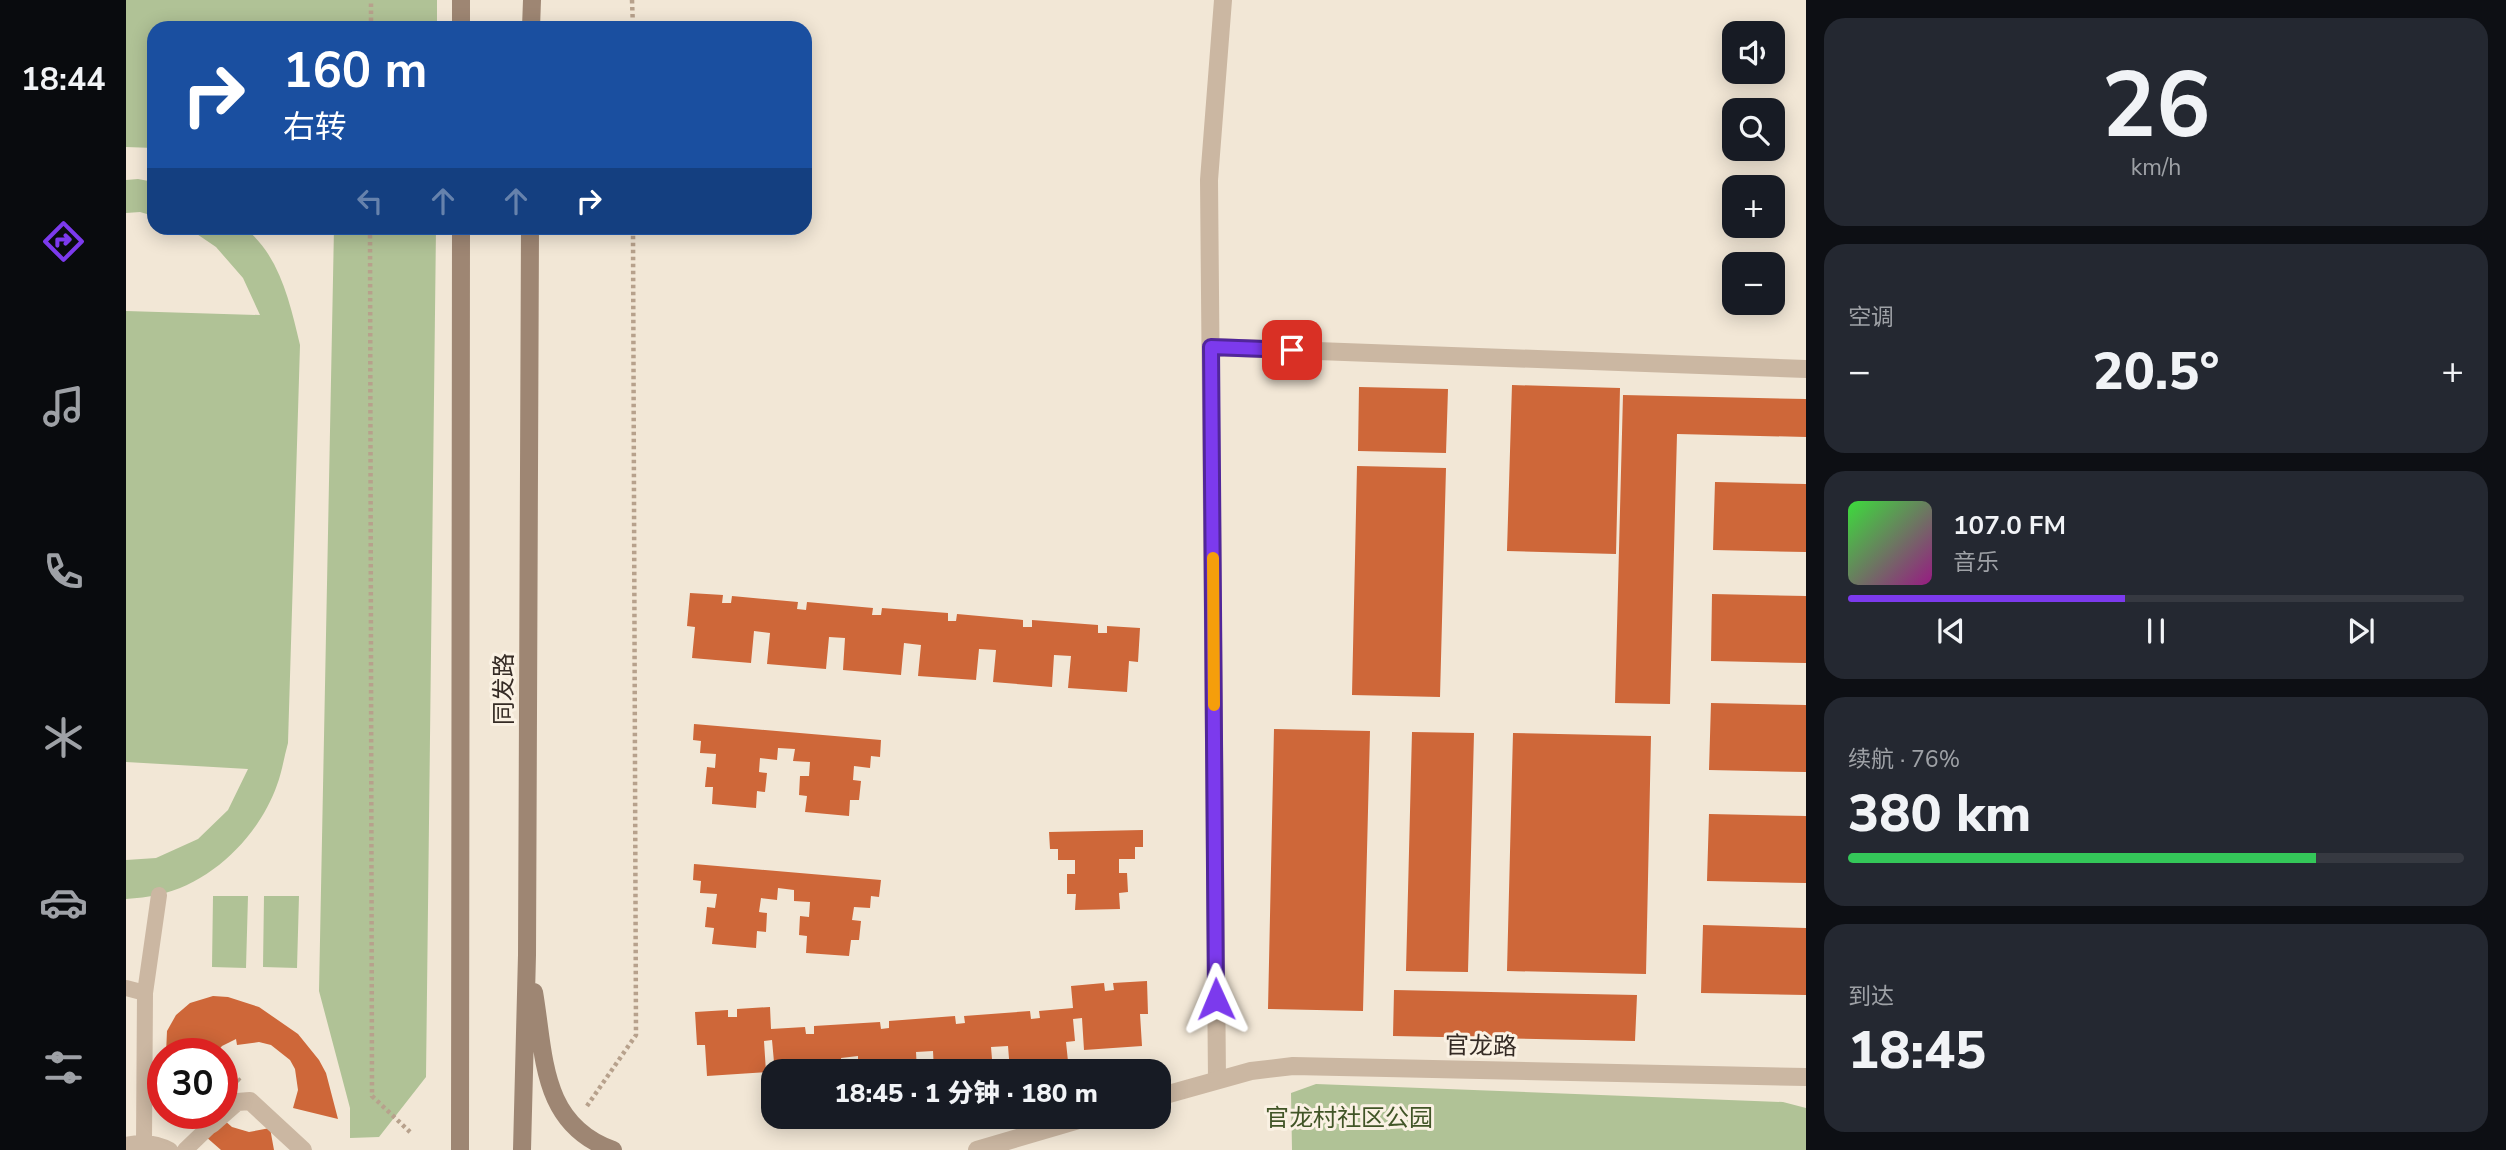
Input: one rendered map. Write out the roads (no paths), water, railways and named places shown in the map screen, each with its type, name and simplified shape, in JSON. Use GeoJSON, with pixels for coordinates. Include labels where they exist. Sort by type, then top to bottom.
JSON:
{"type":"FeatureCollection","features":[{"type":"Feature","properties":{"kind":"main road"},"geometry":{"type":"LineString","coordinates":[[461,0],[461,21]]}},
{"type":"Feature","properties":{"kind":"main road"},"geometry":{"type":"LineString","coordinates":[[531,0],[531,21]]}},
{"type":"Feature","properties":{"kind":"main road","name":"同发路"},"geometry":{"type":"LineString","coordinates":[[460,1150],[461,235]]}},
{"type":"Feature","properties":{"kind":"main road","name":"同发路"},"geometry":{"type":"LineString","coordinates":[[522,1150],[527,955],[530,235]]}},
{"type":"Feature","properties":{"kind":"main road"},"geometry":{"type":"LineString","coordinates":[[527,955],[538,1017],[542,1060],[549,1086],[570,1121],[586,1136],[613,1150]]}},
{"type":"Feature","properties":{"kind":"street"},"geometry":{"type":"LineString","coordinates":[[1217,1080],[1209,180],[1223,0]]}},
{"type":"Feature","properties":{"kind":"street"},"geometry":{"type":"LineString","coordinates":[[1211,347],[1806,369]]}},
{"type":"Feature","properties":{"kind":"street","name":"官龙路"},"geometry":{"type":"LineString","coordinates":[[1171,1093],[1251,1071],[1293,1066],[1806,1077]]}},
{"type":"Feature","properties":{"kind":"street"},"geometry":{"type":"LineString","coordinates":[[238,1102],[250,1101],[303,1150]]}},
{"type":"Feature","properties":{"kind":"street"},"geometry":{"type":"LineString","coordinates":[[978,1150],[1048,1129]]}},
{"type":"Feature","properties":{"kind":"lane"},"geometry":{"type":"LineString","coordinates":[[144,1142],[145,993],[159,895]]}},
{"type":"Feature","properties":{"kind":"lane"},"geometry":{"type":"LineString","coordinates":[[126,988],[145,993]]}},
{"type":"Feature","properties":{"kind":"lane"},"geometry":{"type":"LineString","coordinates":[[185,1150],[207,1129]]}},
{"type":"Feature","properties":{"kind":"lane"},"geometry":{"type":"LineString","coordinates":[[126,1145],[144,1142],[170,1150]]}},
{"type":"Feature","properties":{"kind":"park label","name":"官龙村社区公园"},"geometry":{"type":"Point","coordinates":[1349,1118]}}]}
